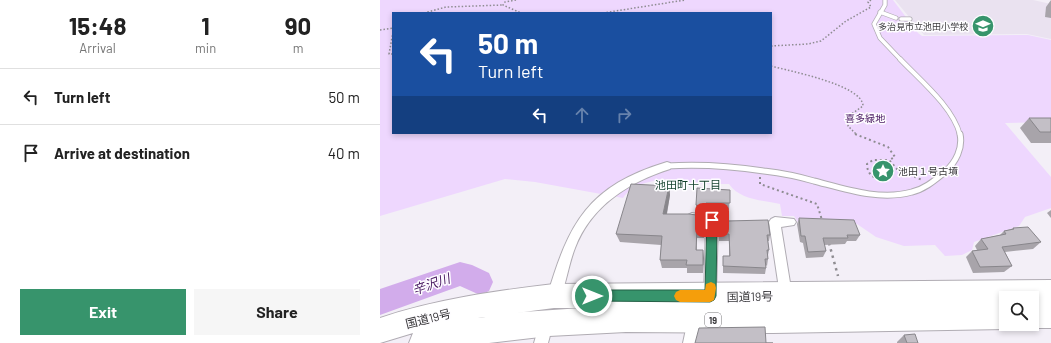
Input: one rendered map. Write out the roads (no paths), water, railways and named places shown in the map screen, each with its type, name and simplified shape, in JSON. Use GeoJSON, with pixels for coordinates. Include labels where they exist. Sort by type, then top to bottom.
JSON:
{"type":"FeatureCollection","features":[{"type":"Feature","properties":{"kind":"highway","name":"国道19号"},"geometry":{"type":"LineString","coordinates":[[380,331],[410,321],[488,304],[554,296],[710,296],[1051,292]]}},
{"type":"Feature","properties":{"kind":"highway"},"geometry":{"type":"LineString","coordinates":[[1039,315],[1051,315]]}},
{"type":"Feature","properties":{"kind":"highway","name":"19"},"geometry":{"type":"LineString","coordinates":[[422,343],[454,335],[501,327],[544,333],[626,319],[692,332],[999,316]]}},
{"type":"Feature","properties":{"kind":"street"},"geometry":{"type":"LineString","coordinates":[[544,333],[571,244],[584,221],[604,198],[621,184],[642,174],[667,166]]}},
{"type":"Feature","properties":{"kind":"street"},"geometry":{"type":"LineString","coordinates":[[692,218],[712,220],[710,296]]}},
{"type":"Feature","properties":{"kind":"street"},"geometry":{"type":"LineString","coordinates":[[786,295],[775,222],[790,222]]}},
{"type":"Feature","properties":{"kind":"lane"},"geometry":{"type":"LineString","coordinates":[[667,166],[688,164],[739,167],[794,176],[874,195],[896,195],[917,192],[931,184],[945,172],[957,158],[961,141],[959,129],[949,112],[880,38],[874,24],[885,5],[884,0]]}},
{"type":"Feature","properties":{"kind":"lane"},"geometry":{"type":"LineString","coordinates":[[880,12],[896,18]]}},
{"type":"Feature","properties":{"kind":"lane"},"geometry":{"type":"LineString","coordinates":[[901,19],[910,18]]}},
{"type":"Feature","properties":{"kind":"waterway","name":"辛沢川"},"geometry":{"type":"LineString","coordinates":[[380,302],[460,274],[472,277],[480,282]]}},
{"type":"Feature","properties":{"kind":"place","name":"多治見市立池田小学校"},"geometry":{"type":"Point","coordinates":[983,26]}},
{"type":"Feature","properties":{"kind":"place","name":"池田１号古墳"},"geometry":{"type":"Point","coordinates":[883,171]}},
{"type":"Feature","properties":{"kind":"district","name":"池田町十丁目"},"geometry":{"type":"Point","coordinates":[688,184]}},
{"type":"Feature","properties":{"kind":"park label","name":"喜多緑地"},"geometry":{"type":"Point","coordinates":[865,118]}}]}
